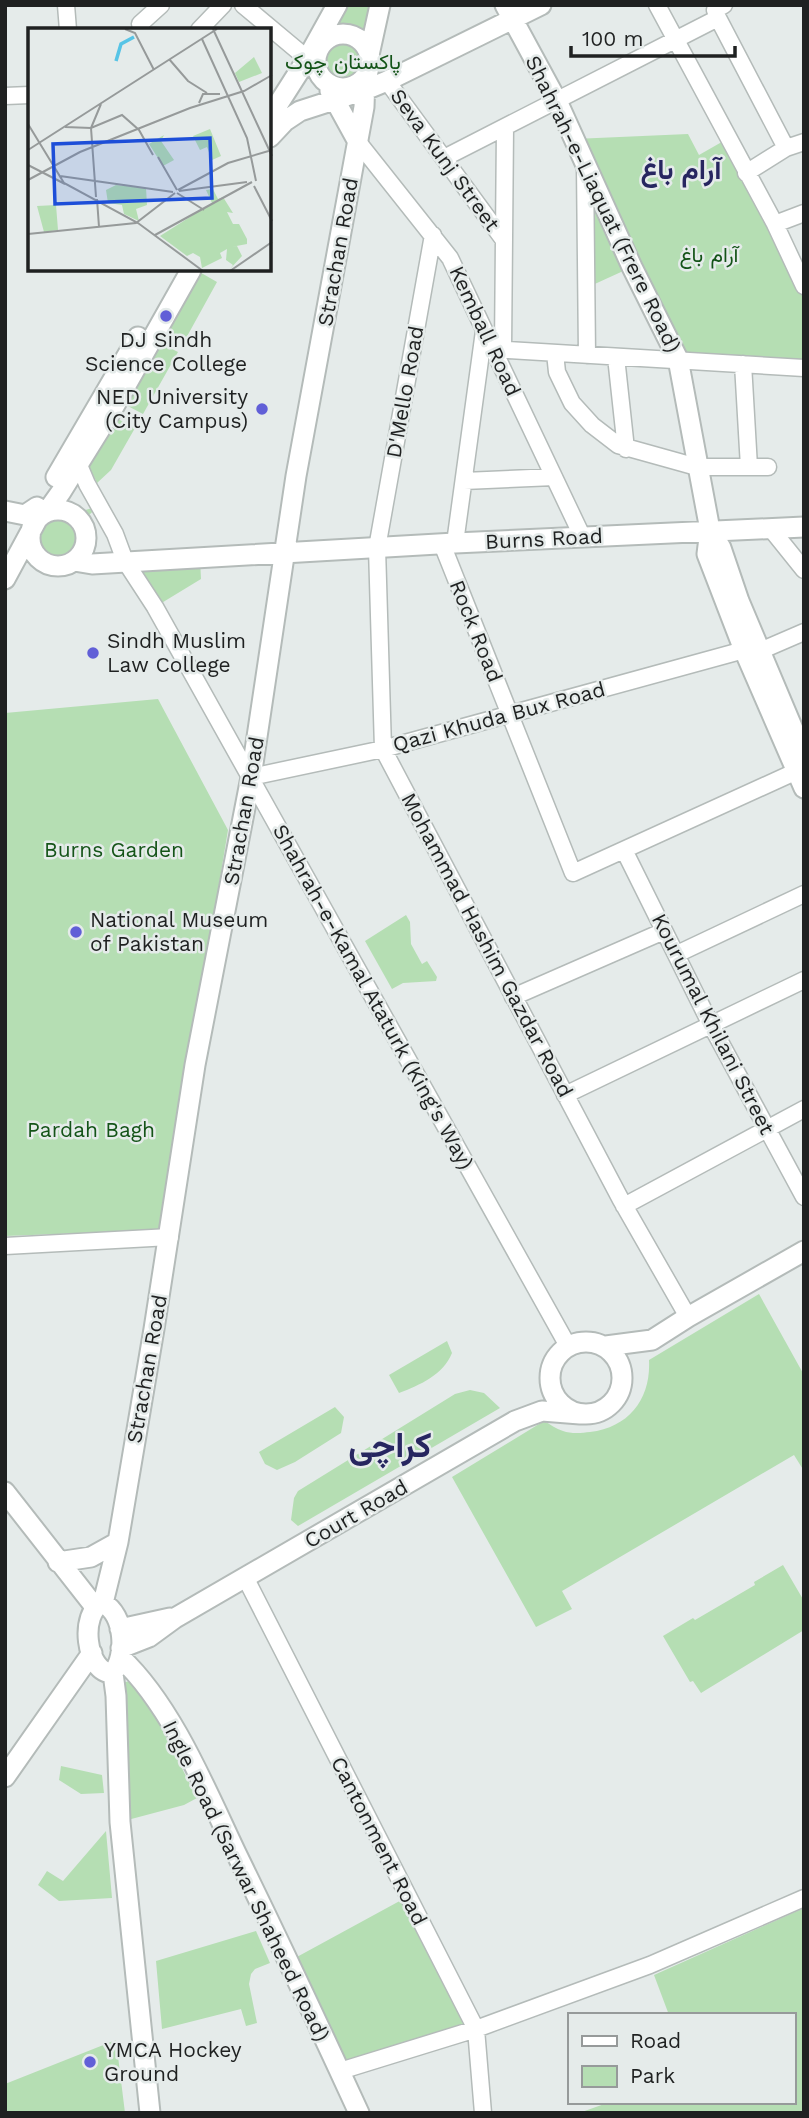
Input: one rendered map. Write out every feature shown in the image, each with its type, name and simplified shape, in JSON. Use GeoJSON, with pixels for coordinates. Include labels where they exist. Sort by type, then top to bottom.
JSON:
{"type":"FeatureCollection","features":[{"type":"Feature","properties":{"kind":"main road"},"geometry":{"type":"LineString","coordinates":[[312,63],[337,5]]}},
{"type":"Feature","properties":{"kind":"main road"},"geometry":{"type":"LineString","coordinates":[[369,55],[380,5]]}},
{"type":"Feature","properties":{"kind":"main road"},"geometry":{"type":"LineString","coordinates":[[271,135],[285,121],[336,88],[387,81],[509,13],[541,5]]}},
{"type":"Feature","properties":{"kind":"main road","name":"Shahrah-e-Liaquat (Frere Road)"},"geometry":{"type":"LineString","coordinates":[[509,13],[557,101],[632,267],[678,359],[710,530],[721,548],[752,651],[801,772]]}},
{"type":"Feature","properties":{"kind":"main road"},"geometry":{"type":"LineString","coordinates":[[271,116],[312,63],[322,44],[337,34],[354,36],[366,48],[370,64],[365,83]]}},
{"type":"Feature","properties":{"kind":"main road"},"geometry":{"type":"LineString","coordinates":[[312,63],[358,142]]}},
{"type":"Feature","properties":{"kind":"main road","name":"Strachan Road"},"geometry":{"type":"LineString","coordinates":[[96,1611],[118,1542],[170,1237],[195,1065],[251,777],[296,476],[358,142],[365,83]]}},
{"type":"Feature","properties":{"kind":"main road"},"geometry":{"type":"LineString","coordinates":[[6,570],[175,271]]}},
{"type":"Feature","properties":{"kind":"main road"},"geometry":{"type":"LineString","coordinates":[[51,566],[39,559],[33,551],[37,516],[51,506],[79,465],[190,271]]}},
{"type":"Feature","properties":{"kind":"main road"},"geometry":{"type":"LineString","coordinates":[[5,511],[37,516],[66,512],[72,514],[83,526],[86,540],[83,550],[74,561],[65,565],[6,570]]}},
{"type":"Feature","properties":{"kind":"main road","name":"Burns Road"},"geometry":{"type":"LineString","coordinates":[[74,561],[92,564],[449,543],[804,527]]}},
{"type":"Feature","properties":{"kind":"main road"},"geometry":{"type":"LineString","coordinates":[[653,1340],[606,1346],[594,1342],[576,1342],[568,1346],[553,1363],[550,1376],[550,1384],[560,1403],[579,1414],[600,1412],[611,1405],[640,1353],[653,1340],[804,1251]]}},
{"type":"Feature","properties":{"kind":"main road"},"geometry":{"type":"LineString","coordinates":[[606,1346],[619,1359],[622,1370],[620,1391]]}},
{"type":"Feature","properties":{"kind":"main road"},"geometry":{"type":"LineString","coordinates":[[515,1421],[539,1398],[550,1376]]}},
{"type":"Feature","properties":{"kind":"main road","name":"Court Road"},"geometry":{"type":"LineString","coordinates":[[111,1655],[149,1637],[175,1618],[515,1421],[542,1411],[579,1414]]}},
{"type":"Feature","properties":{"kind":"main road"},"geometry":{"type":"LineString","coordinates":[[5,1492],[96,1611],[111,1655],[103,1697],[117,1754],[120,1822],[150,2113]]}},
{"type":"Feature","properties":{"kind":"main road"},"geometry":{"type":"LineString","coordinates":[[5,1510],[96,1611]]}},
{"type":"Feature","properties":{"kind":"main road"},"geometry":{"type":"LineString","coordinates":[[58,1562],[91,1557],[118,1542]]}},
{"type":"Feature","properties":{"kind":"main road","name":"Ingle Road (Sarwar Shaheed Road)"},"geometry":{"type":"LineString","coordinates":[[96,1611],[111,1609],[111,1655],[139,1676],[183,1743],[291,1965],[359,2113]]}},
{"type":"Feature","properties":{"kind":"main road"},"geometry":{"type":"LineString","coordinates":[[5,1777],[111,1655]]}},
{"type":"Feature","properties":{"kind":"street"},"geometry":{"type":"LineString","coordinates":[[66,5],[68,28]]}},
{"type":"Feature","properties":{"kind":"street"},"geometry":{"type":"LineString","coordinates":[[140,24],[161,5]]}},
{"type":"Feature","properties":{"kind":"street"},"geometry":{"type":"LineString","coordinates":[[201,28],[223,5]]}},
{"type":"Feature","properties":{"kind":"street"},"geometry":{"type":"LineString","coordinates":[[243,5],[262,27]]}},
{"type":"Feature","properties":{"kind":"street"},"geometry":{"type":"LineString","coordinates":[[657,5],[775,224],[804,286]]}},
{"type":"Feature","properties":{"kind":"street"},"geometry":{"type":"LineString","coordinates":[[444,158],[674,40],[721,12],[786,148]]}},
{"type":"Feature","properties":{"kind":"street"},"geometry":{"type":"LineString","coordinates":[[271,33],[312,63]]}},
{"type":"Feature","properties":{"kind":"street","name":"Seva Kunj Street"},"geometry":{"type":"LineString","coordinates":[[387,81],[503,239]]}},
{"type":"Feature","properties":{"kind":"street"},"geometry":{"type":"LineString","coordinates":[[5,96],[28,95]]}},
{"type":"Feature","properties":{"kind":"street"},"geometry":{"type":"LineString","coordinates":[[505,127],[498,349],[804,368]]}},
{"type":"Feature","properties":{"kind":"street","name":"Kemball Road"},"geometry":{"type":"LineString","coordinates":[[358,142],[450,258],[484,331],[498,349],[583,538]]}},
{"type":"Feature","properties":{"kind":"street"},"geometry":{"type":"LineString","coordinates":[[746,173],[786,148],[804,142]]}},
{"type":"Feature","properties":{"kind":"street"},"geometry":{"type":"LineString","coordinates":[[585,163],[587,355]]}},
{"type":"Feature","properties":{"kind":"street"},"geometry":{"type":"LineString","coordinates":[[775,224],[804,213]]}},
{"type":"Feature","properties":{"kind":"street","name":"D'Mello Road"},"geometry":{"type":"LineString","coordinates":[[377,548],[433,235]]}},
{"type":"Feature","properties":{"kind":"street"},"geometry":{"type":"LineString","coordinates":[[449,543],[464,481],[484,331]]}},
{"type":"Feature","properties":{"kind":"street"},"geometry":{"type":"LineString","coordinates":[[555,353],[558,372],[572,403],[592,425],[618,445],[697,467],[768,467]]}},
{"type":"Feature","properties":{"kind":"street"},"geometry":{"type":"LineString","coordinates":[[615,357],[626,449]]}},
{"type":"Feature","properties":{"kind":"street"},"geometry":{"type":"LineString","coordinates":[[743,364],[749,467]]}},
{"type":"Feature","properties":{"kind":"street","name":"Shahrah-e-Kamal Ataturk (King's Way)"},"geometry":{"type":"LineString","coordinates":[[79,465],[115,534],[125,561],[155,607],[251,777],[568,1346]]}},
{"type":"Feature","properties":{"kind":"street"},"geometry":{"type":"LineString","coordinates":[[464,481],[554,477]]}},
{"type":"Feature","properties":{"kind":"street"},"geometry":{"type":"LineString","coordinates":[[771,529],[804,570]]}},
{"type":"Feature","properties":{"kind":"street","name":"Rock Road"},"geometry":{"type":"LineString","coordinates":[[449,543],[510,715],[573,873],[624,849]]}},
{"type":"Feature","properties":{"kind":"street","name":"Mohammad Hashim Gazdar Road"},"geometry":{"type":"LineString","coordinates":[[377,548],[383,748],[624,1206],[688,1317]]}},
{"type":"Feature","properties":{"kind":"street","name":"Qazi Khuda Bux Road"},"geometry":{"type":"LineString","coordinates":[[251,777],[383,748],[510,715],[752,651],[804,632]]}},
{"type":"Feature","properties":{"kind":"street"},"geometry":{"type":"LineString","coordinates":[[624,849],[801,772]]}},
{"type":"Feature","properties":{"kind":"street","name":"Kourumal Khilani Street"},"geometry":{"type":"LineString","coordinates":[[624,849],[711,1025],[804,1197]]}},
{"type":"Feature","properties":{"kind":"street"},"geometry":{"type":"LineString","coordinates":[[677,954],[804,894]]}},
{"type":"Feature","properties":{"kind":"street"},"geometry":{"type":"LineString","coordinates":[[513,997],[664,930]]}},
{"type":"Feature","properties":{"kind":"street"},"geometry":{"type":"LineString","coordinates":[[565,1095],[804,980]]}},
{"type":"Feature","properties":{"kind":"street"},"geometry":{"type":"LineString","coordinates":[[624,1206],[804,1109]]}},
{"type":"Feature","properties":{"kind":"street"},"geometry":{"type":"LineString","coordinates":[[5,1247],[170,1237]]}},
{"type":"Feature","properties":{"kind":"street","name":"Cantonment Road"},"geometry":{"type":"LineString","coordinates":[[245,1577],[476,2029],[483,2113]]}},
{"type":"Feature","properties":{"kind":"street"},"geometry":{"type":"LineString","coordinates":[[340,2071],[476,2029],[650,1965],[804,1898]]}},
{"type":"Feature","properties":{"kind":"green space","name":"پاکستان چوک"},"geometry":{"type":"Polygon","coordinates":[[[345,5],[373,5],[373,39],[368,71],[353,86],[343,88],[334,86],[320,74],[317,53],[345,5]]]}},
{"type":"Feature","properties":{"kind":"green space","name":"آرام باغ"},"geometry":{"type":"Polygon","coordinates":[[[688,134],[699,155],[727,139],[804,286],[804,368],[678,359],[632,267],[586,288],[585,164],[574,139],[688,134]]]}},
{"type":"Feature","properties":{"kind":"green space"},"geometry":{"type":"Polygon","coordinates":[[[195,271],[217,282],[185,340],[164,328],[195,271]]]}},
{"type":"Feature","properties":{"kind":"green space"},"geometry":{"type":"Polygon","coordinates":[[[156,341],[178,352],[143,414],[122,403],[156,341]]]}},
{"type":"Feature","properties":{"kind":"green space"},"geometry":{"type":"Polygon","coordinates":[[[114,417],[135,428],[111,470],[97,483],[88,465],[114,417]]]}},
{"type":"Feature","properties":{"kind":"green space"},"geometry":{"type":"Polygon","coordinates":[[[99,506],[81,522],[86,538],[83,551],[75,560],[64,565],[52,565],[41,560],[33,549],[31,532],[57,511],[72,514],[99,506]]]}},
{"type":"Feature","properties":{"kind":"green space"},"geometry":{"type":"Polygon","coordinates":[[[200,559],[201,579],[155,607],[129,561],[200,559]]]}},
{"type":"Feature","properties":{"kind":"green space","name":"Burns Garden"},"geometry":{"type":"Polygon","coordinates":[[[158,699],[228,830],[162,1230],[5,1236],[5,713],[158,699]]]}},
{"type":"Feature","properties":{"kind":"green space"},"geometry":{"type":"Polygon","coordinates":[[[406,915],[410,922],[411,944],[422,964],[427,961],[437,977],[436,981],[403,983],[392,989],[365,941],[406,915]]]}},
{"type":"Feature","properties":{"kind":"green space"},"geometry":{"type":"Polygon","coordinates":[[[759,1294],[804,1375],[804,1471],[794,1455],[562,1591],[572,1609],[536,1627],[452,1477],[544,1421],[560,1430],[573,1433],[590,1432],[616,1424],[627,1417],[642,1398],[649,1374],[649,1360],[759,1294]]]}},
{"type":"Feature","properties":{"kind":"green space"},"geometry":{"type":"Polygon","coordinates":[[[447,1341],[452,1353],[443,1367],[423,1383],[399,1393],[389,1375],[447,1341]]]}},
{"type":"Feature","properties":{"kind":"green space"},"geometry":{"type":"Polygon","coordinates":[[[470,1390],[484,1393],[500,1408],[298,1526],[291,1520],[294,1498],[298,1491],[455,1394],[470,1390]]]}},
{"type":"Feature","properties":{"kind":"green space"},"geometry":{"type":"Polygon","coordinates":[[[335,1407],[344,1417],[341,1433],[277,1470],[265,1464],[259,1452],[335,1407]]]}},
{"type":"Feature","properties":{"kind":"green space"},"geometry":{"type":"Polygon","coordinates":[[[783,1565],[804,1601],[804,1630],[701,1693],[693,1681],[690,1682],[663,1636],[755,1585],[754,1582],[783,1565]]]}},
{"type":"Feature","properties":{"kind":"green space"},"geometry":{"type":"Polygon","coordinates":[[[137,1679],[197,1798],[184,1805],[120,1822],[107,1687],[137,1679]]]}},
{"type":"Feature","properties":{"kind":"green space"},"geometry":{"type":"Polygon","coordinates":[[[61,1766],[102,1775],[104,1793],[81,1794],[59,1780],[61,1766]]]}},
{"type":"Feature","properties":{"kind":"green space"},"geometry":{"type":"Polygon","coordinates":[[[106,1831],[112,1898],[59,1901],[38,1885],[47,1871],[63,1881],[106,1831]]]}},
{"type":"Feature","properties":{"kind":"green space"},"geometry":{"type":"Polygon","coordinates":[[[407,1897],[476,2029],[339,2071],[284,1964],[407,1897]]]}},
{"type":"Feature","properties":{"kind":"green space"},"geometry":{"type":"Polygon","coordinates":[[[804,1908],[804,2113],[579,2113],[604,2104],[795,2104],[795,2013],[668,2013],[654,1975],[804,1908]]]}},
{"type":"Feature","properties":{"kind":"green space"},"geometry":{"type":"Polygon","coordinates":[[[256,1931],[270,1963],[255,1969],[251,1974],[249,1984],[257,2023],[246,2026],[241,2009],[162,2029],[156,1961],[256,1931]]]}},
{"type":"Feature","properties":{"kind":"green space","name":"YMCA Hockey Ground"},"geometry":{"type":"Polygon","coordinates":[[[116,2040],[125,2113],[5,2113],[5,2084],[116,2040]]]}},
{"type":"Feature","properties":{"kind":"place","name":"DJ Sindh Science College"},"geometry":{"type":"Point","coordinates":[166,316]}},
{"type":"Feature","properties":{"kind":"place","name":"NED University (City Campus)"},"geometry":{"type":"Point","coordinates":[262,409]}},
{"type":"Feature","properties":{"kind":"place","name":"Sindh Muslim Law College"},"geometry":{"type":"Point","coordinates":[93,653]}},
{"type":"Feature","properties":{"kind":"place","name":"National Museum of Pakistan"},"geometry":{"type":"Point","coordinates":[76,932]}},
{"type":"Feature","properties":{"kind":"place","name":"YMCA Hockey Ground"},"geometry":{"type":"Point","coordinates":[90,2062]}},
{"type":"Feature","properties":{"kind":"district","name":"آرام باغ"},"geometry":{"type":"Point","coordinates":[681,169]}},
{"type":"Feature","properties":{"kind":"district","name":"کراچی"},"geometry":{"type":"Point","coordinates":[390,1445]}},
{"type":"Feature","properties":{"kind":"park label","name":"Pardah Bagh"},"geometry":{"type":"Point","coordinates":[91,1130]}}]}
